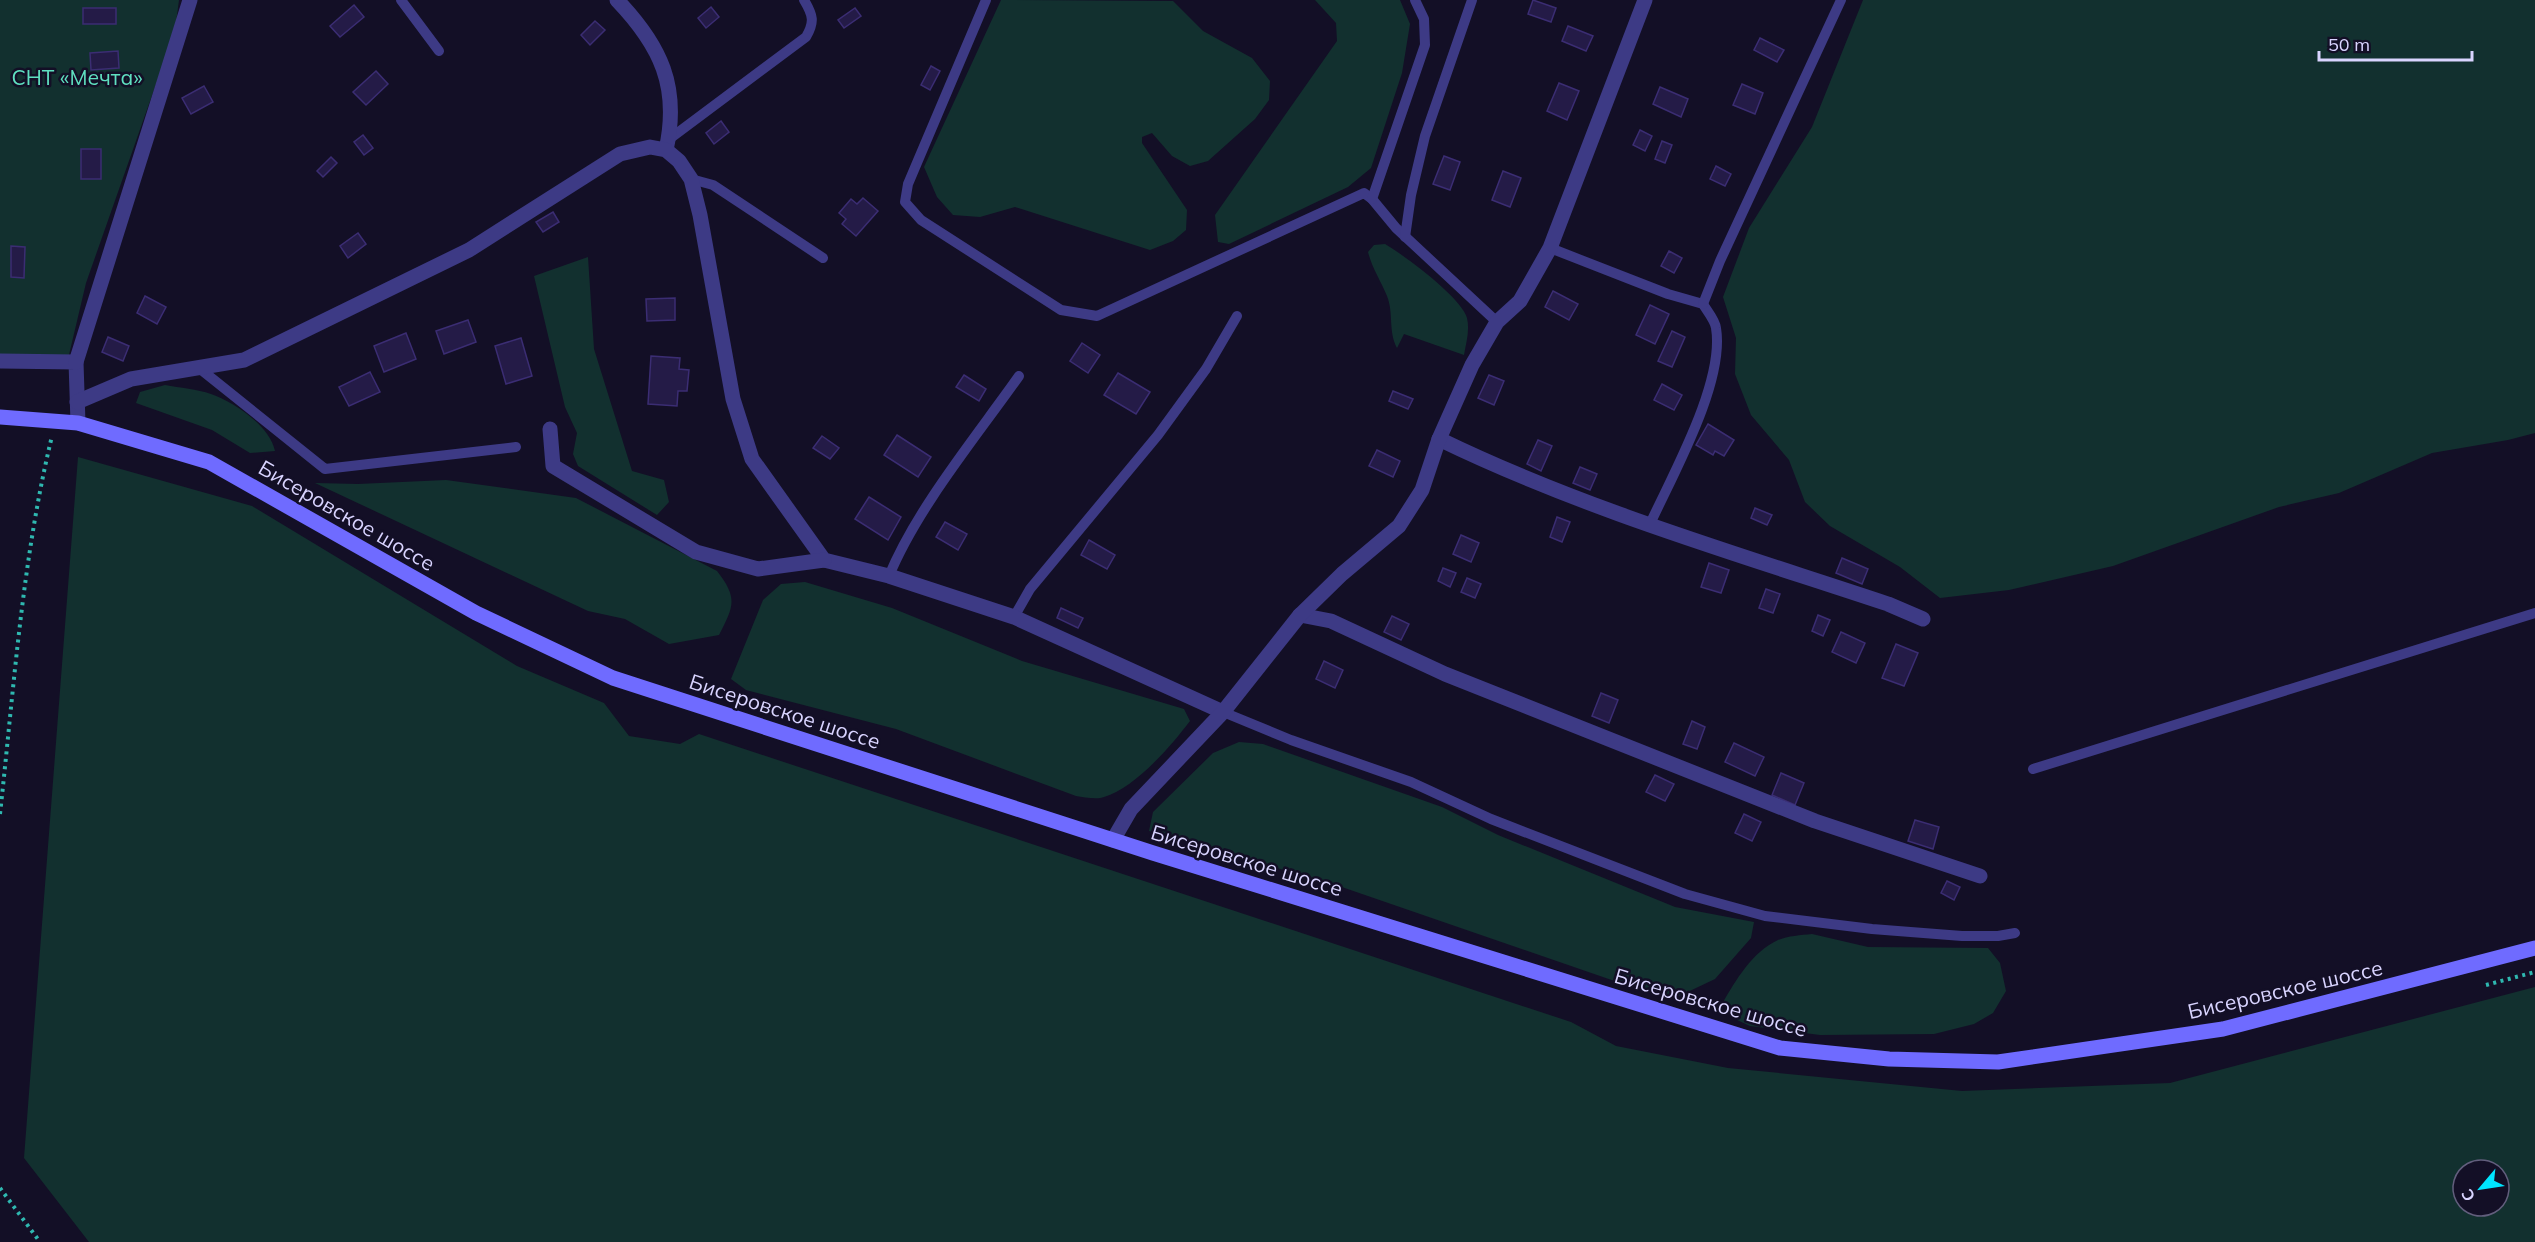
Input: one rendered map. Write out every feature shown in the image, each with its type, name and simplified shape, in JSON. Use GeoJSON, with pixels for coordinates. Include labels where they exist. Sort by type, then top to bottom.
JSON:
{"type":"FeatureCollection","features":[{"type":"Feature","properties":{"kind":"main road","name":"Бисеровское шоссе"},"geometry":{"type":"LineString","coordinates":[[0,417],[78,423],[209,462],[476,613],[613,678],[1113,840],[1780,1048],[1845,1056],[1998,1062],[2223,1029],[2535,948]]}},
{"type":"Feature","properties":{"kind":"street"},"geometry":{"type":"LineString","coordinates":[[78,423],[76,362],[190,0]]}},
{"type":"Feature","properties":{"kind":"street"},"geometry":{"type":"LineString","coordinates":[[617,0],[648,38],[668,77],[672,102],[667,145],[691,179],[700,215],[733,399],[752,459],[824,560]]}},
{"type":"Feature","properties":{"kind":"street"},"geometry":{"type":"LineString","coordinates":[[1113,840],[1131,809],[1223,712],[1300,615],[1342,574],[1399,526],[1422,490],[1439,439],[1472,365],[1497,322],[1521,301],[1550,248],[1645,0]]}},
{"type":"Feature","properties":{"kind":"street"},"geometry":{"type":"LineString","coordinates":[[77,402],[132,379],[244,360],[469,250],[620,154],[667,145]]}},
{"type":"Feature","properties":{"kind":"street"},"geometry":{"type":"LineString","coordinates":[[0,361],[76,362]]}},
{"type":"Feature","properties":{"kind":"street"},"geometry":{"type":"LineString","coordinates":[[550,429],[554,466],[696,552],[758,569],[824,560],[889,576],[1014,617],[1223,712]]}},
{"type":"Feature","properties":{"kind":"street"},"geometry":{"type":"LineString","coordinates":[[1439,439],[1478,458],[1579,499],[1888,604],[1923,619]]}},
{"type":"Feature","properties":{"kind":"street"},"geometry":{"type":"LineString","coordinates":[[1300,615],[1331,621],[1445,674],[1815,821],[1980,876]]}},
{"type":"Feature","properties":{"kind":"lane"},"geometry":{"type":"LineString","coordinates":[[401,0],[439,51]]}},
{"type":"Feature","properties":{"kind":"lane"},"geometry":{"type":"LineString","coordinates":[[667,145],[806,37],[813,26],[813,14],[804,0]]}},
{"type":"Feature","properties":{"kind":"lane"},"geometry":{"type":"LineString","coordinates":[[986,0],[908,184],[904,202],[921,220],[1061,310],[1097,316],[1364,193],[1405,237],[1497,322]]}},
{"type":"Feature","properties":{"kind":"lane"},"geometry":{"type":"LineString","coordinates":[[1372,199],[1425,45],[1424,19],[1415,0]]}},
{"type":"Feature","properties":{"kind":"lane"},"geometry":{"type":"LineString","coordinates":[[1405,237],[1411,195],[1425,136],[1472,0]]}},
{"type":"Feature","properties":{"kind":"lane"},"geometry":{"type":"LineString","coordinates":[[1703,304],[1720,261],[1841,0]]}},
{"type":"Feature","properties":{"kind":"lane"},"geometry":{"type":"LineString","coordinates":[[691,179],[713,184],[823,258]]}},
{"type":"Feature","properties":{"kind":"lane"},"geometry":{"type":"LineString","coordinates":[[1550,248],[1668,294],[1703,304],[1716,326],[1717,351],[1705,402],[1650,524]]}},
{"type":"Feature","properties":{"kind":"lane"},"geometry":{"type":"LineString","coordinates":[[1014,617],[1030,589],[1158,435],[1206,369],[1237,316]]}},
{"type":"Feature","properties":{"kind":"lane"},"geometry":{"type":"LineString","coordinates":[[199,368],[325,469],[516,447]]}},
{"type":"Feature","properties":{"kind":"lane"},"geometry":{"type":"LineString","coordinates":[[889,576],[900,549],[930,502],[1019,376]]}},
{"type":"Feature","properties":{"kind":"lane"},"geometry":{"type":"LineString","coordinates":[[2033,769],[2535,613]]}},
{"type":"Feature","properties":{"kind":"lane"},"geometry":{"type":"LineString","coordinates":[[1223,712],[1291,740],[1411,782],[1491,819],[1685,894],[1765,916],[1872,929],[1962,936],[1998,936],[2014,933]]}},
{"type":"Feature","properties":{"kind":"path"},"geometry":{"type":"LineString","coordinates":[[0,814],[25,587],[40,488],[56,421]]}},
{"type":"Feature","properties":{"kind":"path"},"geometry":{"type":"LineString","coordinates":[[2486,985],[2535,972]]}},
{"type":"Feature","properties":{"kind":"path"},"geometry":{"type":"LineString","coordinates":[[0,1188],[40,1242]]}},
{"type":"Feature","properties":{"kind":"green space","name":"СНТ «Мечта»"},"geometry":{"type":"Polygon","coordinates":[[[0,0],[179,0],[175,30],[86,283],[68,359],[0,355],[0,0]]]}},
{"type":"Feature","properties":{"kind":"green space"},"geometry":{"type":"Polygon","coordinates":[[[1001,0],[1173,1],[1203,31],[1252,58],[1270,81],[1269,100],[1255,119],[1208,161],[1190,166],[1172,156],[1152,133],[1142,137],[1142,143],[1187,210],[1186,230],[1173,241],[1150,250],[1015,207],[980,217],[953,215],[937,197],[924,167],[1001,0]]]}},
{"type":"Feature","properties":{"kind":"green space"},"geometry":{"type":"Polygon","coordinates":[[[1315,0],[1400,0],[1410,24],[1402,73],[1371,168],[1348,187],[1229,244],[1218,242],[1215,215],[1337,41],[1336,23],[1315,0]]]}},
{"type":"Feature","properties":{"kind":"green space"},"geometry":{"type":"Polygon","coordinates":[[[1863,0],[2535,0],[2535,433],[2432,453],[2339,493],[2279,507],[2113,566],[2009,590],[1940,598],[1900,567],[1830,526],[1805,502],[1789,460],[1751,415],[1735,374],[1736,338],[1723,297],[1749,228],[1812,127],[1863,0]]]}},
{"type":"Feature","properties":{"kind":"green space"},"geometry":{"type":"Polygon","coordinates":[[[1385,244],[1444,289],[1463,310],[1468,328],[1464,355],[1404,334],[1397,348],[1394,342],[1389,303],[1368,252],[1374,245],[1385,244]]]}},
{"type":"Feature","properties":{"kind":"green space"},"geometry":{"type":"Polygon","coordinates":[[[588,257],[594,349],[632,471],[664,480],[669,502],[657,515],[578,466],[573,454],[577,433],[565,407],[534,276],[588,257]]]}},
{"type":"Feature","properties":{"kind":"green space"},"geometry":{"type":"Polygon","coordinates":[[[165,385],[206,392],[240,409],[259,424],[272,442],[275,451],[250,453],[212,430],[136,403],[140,392],[165,385]]]}},
{"type":"Feature","properties":{"kind":"green space"},"geometry":{"type":"Polygon","coordinates":[[[78,457],[252,506],[517,666],[604,703],[629,736],[680,744],[699,734],[1571,1022],[1616,1046],[1728,1068],[1962,1091],[2170,1083],[2535,987],[2535,1242],[89,1242],[24,1158],[78,457]]]}},
{"type":"Feature","properties":{"kind":"green space"},"geometry":{"type":"Polygon","coordinates":[[[446,480],[576,498],[717,571],[728,588],[732,602],[719,635],[669,644],[625,619],[588,611],[315,483],[358,484],[446,480]]]}},
{"type":"Feature","properties":{"kind":"green space"},"geometry":{"type":"Polygon","coordinates":[[[805,582],[892,608],[1022,661],[1184,709],[1190,721],[1163,754],[1140,776],[1116,792],[1101,798],[1094,798],[1076,796],[896,729],[746,690],[731,679],[763,600],[781,584],[805,582]]]}},
{"type":"Feature","properties":{"kind":"green space"},"geometry":{"type":"Polygon","coordinates":[[[1239,742],[1263,744],[1442,807],[1498,835],[1675,907],[1754,922],[1751,938],[1715,979],[1677,997],[1629,986],[1336,885],[1149,831],[1153,812],[1213,753],[1239,742]]]}},
{"type":"Feature","properties":{"kind":"green space"},"geometry":{"type":"Polygon","coordinates":[[[1812,934],[1868,947],[1988,948],[2000,963],[2006,991],[1993,1013],[1974,1024],[1934,1034],[1820,1035],[1750,1026],[1735,1019],[1722,1004],[1739,976],[1753,959],[1778,940],[1812,934]]]}},
{"type":"Feature","properties":{"kind":"building"},"geometry":{"type":"Polygon","coordinates":[[[1533,0],[1556,8],[1551,22],[1528,14],[1533,0]]]}},
{"type":"Feature","properties":{"kind":"building"},"geometry":{"type":"Polygon","coordinates":[[[354,5],[364,17],[340,37],[330,26],[354,5]]]}},
{"type":"Feature","properties":{"kind":"building"},"geometry":{"type":"Polygon","coordinates":[[[711,7],[719,17],[706,28],[698,18],[711,7]]]}},
{"type":"Feature","properties":{"kind":"building"},"geometry":{"type":"Polygon","coordinates":[[[83,8],[116,8],[116,24],[83,24],[83,8]]]}},
{"type":"Feature","properties":{"kind":"building"},"geometry":{"type":"Polygon","coordinates":[[[855,8],[861,16],[844,28],[838,20],[855,8]]]}},
{"type":"Feature","properties":{"kind":"building"},"geometry":{"type":"Polygon","coordinates":[[[595,21],[605,30],[590,45],[581,35],[595,21]]]}},
{"type":"Feature","properties":{"kind":"building"},"geometry":{"type":"Polygon","coordinates":[[[1568,26],[1593,36],[1586,51],[1562,41],[1568,26]]]}},
{"type":"Feature","properties":{"kind":"building"},"geometry":{"type":"Polygon","coordinates":[[[1760,38],[1784,50],[1777,62],[1754,50],[1760,38]]]}},
{"type":"Feature","properties":{"kind":"building"},"geometry":{"type":"Polygon","coordinates":[[[118,51],[119,68],[91,70],[90,53],[118,51]]]}},
{"type":"Feature","properties":{"kind":"building"},"geometry":{"type":"Polygon","coordinates":[[[931,66],[940,71],[930,90],[921,85],[931,66]]]}},
{"type":"Feature","properties":{"kind":"building"},"geometry":{"type":"Polygon","coordinates":[[[376,71],[388,84],[366,105],[353,92],[376,71]]]}},
{"type":"Feature","properties":{"kind":"building"},"geometry":{"type":"Polygon","coordinates":[[[1559,83],[1579,91],[1567,120],[1547,111],[1559,83]]]}},
{"type":"Feature","properties":{"kind":"building"},"geometry":{"type":"Polygon","coordinates":[[[1742,84],[1763,93],[1755,114],[1733,105],[1742,84]]]}},
{"type":"Feature","properties":{"kind":"building"},"geometry":{"type":"Polygon","coordinates":[[[204,86],[213,102],[191,114],[182,98],[204,86]]]}},
{"type":"Feature","properties":{"kind":"building"},"geometry":{"type":"Polygon","coordinates":[[[1660,87],[1688,99],[1681,117],[1653,104],[1660,87]]]}},
{"type":"Feature","properties":{"kind":"building"},"geometry":{"type":"Polygon","coordinates":[[[721,121],[729,132],[714,144],[706,133],[721,121]]]}},
{"type":"Feature","properties":{"kind":"building"},"geometry":{"type":"Polygon","coordinates":[[[1640,130],[1652,136],[1645,151],[1633,145],[1640,130]]]}},
{"type":"Feature","properties":{"kind":"building"},"geometry":{"type":"Polygon","coordinates":[[[363,135],[373,148],[364,155],[354,142],[363,135]]]}},
{"type":"Feature","properties":{"kind":"building"},"geometry":{"type":"Polygon","coordinates":[[[1662,141],[1672,145],[1665,163],[1655,159],[1662,141]]]}},
{"type":"Feature","properties":{"kind":"building"},"geometry":{"type":"Polygon","coordinates":[[[81,149],[101,149],[101,179],[81,179],[81,149]]]}},
{"type":"Feature","properties":{"kind":"building"},"geometry":{"type":"Polygon","coordinates":[[[1444,156],[1460,162],[1450,190],[1433,184],[1444,156]]]}},
{"type":"Feature","properties":{"kind":"building"},"geometry":{"type":"Polygon","coordinates":[[[331,157],[337,163],[323,177],[317,171],[331,157]]]}},
{"type":"Feature","properties":{"kind":"building"},"geometry":{"type":"Polygon","coordinates":[[[1716,166],[1731,174],[1725,186],[1710,179],[1716,166]]]}},
{"type":"Feature","properties":{"kind":"building"},"geometry":{"type":"Polygon","coordinates":[[[1503,171],[1521,178],[1510,207],[1492,200],[1503,171]]]}},
{"type":"Feature","properties":{"kind":"building"},"geometry":{"type":"Polygon","coordinates":[[[863,198],[878,211],[856,236],[842,224],[846,219],[839,213],[851,199],[857,204],[863,198]]]}},
{"type":"Feature","properties":{"kind":"building"},"geometry":{"type":"Polygon","coordinates":[[[553,212],[559,222],[543,232],[536,222],[553,212]]]}},
{"type":"Feature","properties":{"kind":"building"},"geometry":{"type":"Polygon","coordinates":[[[358,233],[366,244],[348,258],[340,246],[358,233]]]}},
{"type":"Feature","properties":{"kind":"building"},"geometry":{"type":"Polygon","coordinates":[[[11,246],[25,247],[24,278],[11,277],[11,246]]]}},
{"type":"Feature","properties":{"kind":"building"},"geometry":{"type":"Polygon","coordinates":[[[1669,251],[1682,258],[1674,273],[1661,266],[1669,251]]]}},
{"type":"Feature","properties":{"kind":"building"},"geometry":{"type":"Polygon","coordinates":[[[1553,291],[1578,304],[1569,320],[1545,307],[1553,291]]]}},
{"type":"Feature","properties":{"kind":"building"},"geometry":{"type":"Polygon","coordinates":[[[145,296],[166,307],[157,324],[137,313],[145,296]]]}},
{"type":"Feature","properties":{"kind":"building"},"geometry":{"type":"Polygon","coordinates":[[[675,298],[675,320],[647,321],[646,299],[675,298]]]}},
{"type":"Feature","properties":{"kind":"building"},"geometry":{"type":"Polygon","coordinates":[[[1650,305],[1669,314],[1655,344],[1636,335],[1650,305]]]}},
{"type":"Feature","properties":{"kind":"building"},"geometry":{"type":"Polygon","coordinates":[[[468,320],[476,342],[444,354],[436,331],[468,320]]]}},
{"type":"Feature","properties":{"kind":"building"},"geometry":{"type":"Polygon","coordinates":[[[1672,331],[1685,337],[1672,367],[1658,361],[1672,331]]]}},
{"type":"Feature","properties":{"kind":"building"},"geometry":{"type":"Polygon","coordinates":[[[406,333],[416,359],[384,372],[374,346],[406,333]]]}},
{"type":"Feature","properties":{"kind":"building"},"geometry":{"type":"Polygon","coordinates":[[[108,337],[129,346],[123,361],[102,352],[108,337]]]}},
{"type":"Feature","properties":{"kind":"building"},"geometry":{"type":"Polygon","coordinates":[[[521,338],[532,376],[506,384],[495,346],[521,338]]]}},
{"type":"Feature","properties":{"kind":"building"},"geometry":{"type":"Polygon","coordinates":[[[1082,343],[1100,355],[1088,373],[1070,361],[1082,343]]]}},
{"type":"Feature","properties":{"kind":"building"},"geometry":{"type":"Polygon","coordinates":[[[651,356],[680,358],[679,369],[689,370],[687,391],[678,391],[677,406],[648,404],[651,356]]]}},
{"type":"Feature","properties":{"kind":"building"},"geometry":{"type":"Polygon","coordinates":[[[370,372],[380,392],[349,406],[339,387],[370,372]]]}},
{"type":"Feature","properties":{"kind":"building"},"geometry":{"type":"Polygon","coordinates":[[[1118,373],[1150,392],[1136,414],[1104,395],[1118,373]]]}},
{"type":"Feature","properties":{"kind":"building"},"geometry":{"type":"Polygon","coordinates":[[[964,375],[986,389],[979,401],[956,387],[964,375]]]}},
{"type":"Feature","properties":{"kind":"building"},"geometry":{"type":"Polygon","coordinates":[[[1489,375],[1504,381],[1494,405],[1478,398],[1489,375]]]}},
{"type":"Feature","properties":{"kind":"building"},"geometry":{"type":"Polygon","coordinates":[[[1662,384],[1682,395],[1674,410],[1654,400],[1662,384]]]}},
{"type":"Feature","properties":{"kind":"building"},"geometry":{"type":"Polygon","coordinates":[[[1393,391],[1413,399],[1408,409],[1389,401],[1393,391]]]}},
{"type":"Feature","properties":{"kind":"building"},"geometry":{"type":"Polygon","coordinates":[[[1708,424],[1734,440],[1724,456],[1715,451],[1713,455],[1696,445],[1708,424]]]}},
{"type":"Feature","properties":{"kind":"building"},"geometry":{"type":"Polygon","coordinates":[[[897,435],[931,457],[918,477],[884,455],[897,435]]]}},
{"type":"Feature","properties":{"kind":"building"},"geometry":{"type":"Polygon","coordinates":[[[822,436],[839,448],[830,459],[813,448],[822,436]]]}},
{"type":"Feature","properties":{"kind":"building"},"geometry":{"type":"Polygon","coordinates":[[[1538,440],[1552,446],[1541,471],[1527,464],[1538,440]]]}},
{"type":"Feature","properties":{"kind":"building"},"geometry":{"type":"Polygon","coordinates":[[[1377,450],[1400,461],[1393,477],[1369,466],[1377,450]]]}},
{"type":"Feature","properties":{"kind":"building"},"geometry":{"type":"Polygon","coordinates":[[[1580,467],[1597,474],[1590,490],[1573,483],[1580,467]]]}},
{"type":"Feature","properties":{"kind":"building"},"geometry":{"type":"Polygon","coordinates":[[[869,497],[901,517],[888,540],[855,519],[869,497]]]}},
{"type":"Feature","properties":{"kind":"building"},"geometry":{"type":"Polygon","coordinates":[[[1755,508],[1772,515],[1767,525],[1751,518],[1755,508]]]}},
{"type":"Feature","properties":{"kind":"building"},"geometry":{"type":"Polygon","coordinates":[[[1557,517],[1570,522],[1562,542],[1550,537],[1557,517]]]}},
{"type":"Feature","properties":{"kind":"building"},"geometry":{"type":"Polygon","coordinates":[[[945,522],[967,534],[958,550],[936,537],[945,522]]]}},
{"type":"Feature","properties":{"kind":"building"},"geometry":{"type":"Polygon","coordinates":[[[1461,535],[1479,543],[1471,562],[1453,554],[1461,535]]]}},
{"type":"Feature","properties":{"kind":"building"},"geometry":{"type":"Polygon","coordinates":[[[1089,540],[1115,555],[1107,569],[1081,555],[1089,540]]]}},
{"type":"Feature","properties":{"kind":"building"},"geometry":{"type":"Polygon","coordinates":[[[1842,558],[1868,569],[1862,584],[1836,573],[1842,558]]]}},
{"type":"Feature","properties":{"kind":"building"},"geometry":{"type":"Polygon","coordinates":[[[1709,563],[1729,570],[1721,593],[1701,587],[1709,563]]]}},
{"type":"Feature","properties":{"kind":"building"},"geometry":{"type":"Polygon","coordinates":[[[1443,568],[1456,573],[1450,587],[1438,581],[1443,568]]]}},
{"type":"Feature","properties":{"kind":"building"},"geometry":{"type":"Polygon","coordinates":[[[1467,578],[1481,584],[1475,598],[1461,592],[1467,578]]]}},
{"type":"Feature","properties":{"kind":"building"},"geometry":{"type":"Polygon","coordinates":[[[1766,589],[1780,594],[1773,613],[1759,608],[1766,589]]]}},
{"type":"Feature","properties":{"kind":"building"},"geometry":{"type":"Polygon","coordinates":[[[1061,608],[1083,618],[1078,628],[1057,618],[1061,608]]]}},
{"type":"Feature","properties":{"kind":"building"},"geometry":{"type":"Polygon","coordinates":[[[1818,615],[1830,620],[1823,636],[1812,631],[1818,615]]]}},
{"type":"Feature","properties":{"kind":"building"},"geometry":{"type":"Polygon","coordinates":[[[1392,616],[1409,624],[1401,640],[1384,632],[1392,616]]]}},
{"type":"Feature","properties":{"kind":"building"},"geometry":{"type":"Polygon","coordinates":[[[1841,632],[1865,643],[1856,663],[1832,652],[1841,632]]]}},
{"type":"Feature","properties":{"kind":"building"},"geometry":{"type":"Polygon","coordinates":[[[1896,644],[1918,653],[1904,686],[1882,678],[1896,644]]]}},
{"type":"Feature","properties":{"kind":"building"},"geometry":{"type":"Polygon","coordinates":[[[1324,661],[1343,670],[1335,688],[1316,679],[1324,661]]]}},
{"type":"Feature","properties":{"kind":"building"},"geometry":{"type":"Polygon","coordinates":[[[1601,693],[1618,700],[1609,723],[1592,716],[1601,693]]]}},
{"type":"Feature","properties":{"kind":"building"},"geometry":{"type":"Polygon","coordinates":[[[1692,721],[1705,727],[1697,749],[1683,744],[1692,721]]]}},
{"type":"Feature","properties":{"kind":"building"},"geometry":{"type":"Polygon","coordinates":[[[1734,743],[1764,757],[1755,776],[1725,762],[1734,743]]]}},
{"type":"Feature","properties":{"kind":"building"},"geometry":{"type":"Polygon","coordinates":[[[1781,773],[1804,783],[1795,805],[1772,795],[1781,773]]]}},
{"type":"Feature","properties":{"kind":"building"},"geometry":{"type":"Polygon","coordinates":[[[1655,775],[1674,784],[1665,801],[1646,792],[1655,775]]]}},
{"type":"Feature","properties":{"kind":"building"},"geometry":{"type":"Polygon","coordinates":[[[1744,814],[1761,822],[1752,841],[1735,833],[1744,814]]]}},
{"type":"Feature","properties":{"kind":"building"},"geometry":{"type":"Polygon","coordinates":[[[1915,820],[1939,827],[1933,849],[1908,841],[1915,820]]]}},
{"type":"Feature","properties":{"kind":"building"},"geometry":{"type":"Polygon","coordinates":[[[1947,881],[1960,887],[1954,900],[1941,893],[1947,881]]]}}]}
